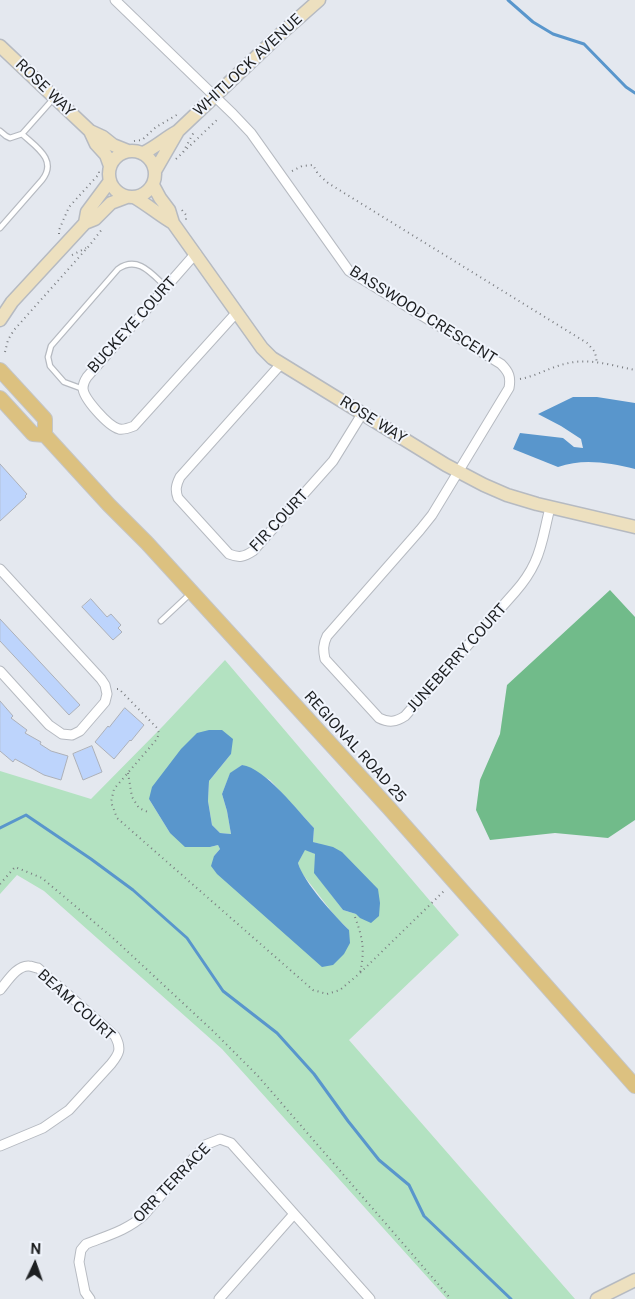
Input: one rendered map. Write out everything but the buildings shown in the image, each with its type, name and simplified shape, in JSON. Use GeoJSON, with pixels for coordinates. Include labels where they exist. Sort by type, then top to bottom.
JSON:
{"type":"FeatureCollection","features":[{"type":"Feature","properties":{"kind":"main road"},"geometry":{"type":"LineString","coordinates":[[0,370],[45,419],[44,435]]}},
{"type":"Feature","properties":{"kind":"main road","name":"REGIONAL ROAD 25"},"geometry":{"type":"LineString","coordinates":[[0,398],[33,434],[44,435],[147,543],[383,800],[635,1086]]}},
{"type":"Feature","properties":{"kind":"street","name":"BASSWOOD CRESCENT"},"geometry":{"type":"LineString","coordinates":[[115,0],[251,133],[349,271],[501,364],[508,370],[510,381]]}},
{"type":"Feature","properties":{"kind":"street","name":"WHITLOCK AVENUE"},"geometry":{"type":"LineString","coordinates":[[143,153],[178,131],[319,0]]}},
{"type":"Feature","properties":{"kind":"street","name":"ROSE WAY"},"geometry":{"type":"LineString","coordinates":[[0,46],[90,131],[113,145],[130,146]]}},
{"type":"Feature","properties":{"kind":"street","name":"ROSE WAY"},"geometry":{"type":"LineString","coordinates":[[90,131],[96,144],[106,155],[105,166]]}},
{"type":"Feature","properties":{"kind":"street","name":"WHITLOCK AVENUE"},"geometry":{"type":"LineString","coordinates":[[155,171],[178,131]]}},
{"type":"Feature","properties":{"kind":"street"},"geometry":{"type":"LineString","coordinates":[[0,320],[12,302],[84,223],[95,219],[111,203],[142,195],[153,185],[155,171],[153,164],[143,153],[135,151],[130,146],[105,166],[114,188],[120,194],[131,197]]}},
{"type":"Feature","properties":{"kind":"street"},"geometry":{"type":"LineString","coordinates":[[84,223],[87,212],[110,181]]}},
{"type":"Feature","properties":{"kind":"street","name":"ROSE WAY"},"geometry":{"type":"LineString","coordinates":[[153,185],[169,210],[173,223],[262,348],[272,358],[458,472],[507,495],[550,508],[635,527]]}},
{"type":"Feature","properties":{"kind":"street","name":"ROSE WAY"},"geometry":{"type":"LineString","coordinates":[[131,197],[152,208],[173,223]]}},
{"type":"Feature","properties":{"kind":"street","name":"BUCKEYE COURT"},"geometry":{"type":"LineString","coordinates":[[196,253],[87,377],[83,388],[87,400],[112,426],[118,429],[134,426],[237,312]]}},
{"type":"Feature","properties":{"kind":"street","name":"FIR COURT"},"geometry":{"type":"LineString","coordinates":[[281,364],[180,477],[176,484],[178,498],[229,554],[238,557],[253,552],[333,461],[362,414]]}},
{"type":"Feature","properties":{"kind":"street"},"geometry":{"type":"LineString","coordinates":[[458,472],[509,388],[510,381]]}},
{"type":"Feature","properties":{"kind":"street","name":"JUNEBERRY COURT"},"geometry":{"type":"LineString","coordinates":[[458,472],[432,515],[324,641],[325,659],[379,718],[384,720],[398,721],[405,716],[515,592],[535,563],[550,508]]}},
{"type":"Feature","properties":{"kind":"street"},"geometry":{"type":"LineString","coordinates":[[0,569],[102,680],[107,694],[105,702],[80,732],[72,735],[62,734],[49,724],[0,671]]}},
{"type":"Feature","properties":{"kind":"street","name":"BEAM COURT"},"geometry":{"type":"LineString","coordinates":[[0,990],[21,968],[29,966],[38,968],[115,1036],[119,1043],[119,1050],[111,1064],[69,1110],[43,1128],[0,1146]]}},
{"type":"Feature","properties":{"kind":"street","name":"ORR TERRACE"},"geometry":{"type":"LineString","coordinates":[[90,1299],[86,1292],[79,1262],[81,1250],[86,1244],[136,1222],[205,1145],[220,1139],[231,1143],[368,1298]]}},
{"type":"Feature","properties":{"kind":"street"},"geometry":{"type":"LineString","coordinates":[[219,1299],[294,1214]]}},
{"type":"Feature","properties":{"kind":"street"},"geometry":{"type":"LineString","coordinates":[[597,1299],[635,1280]]}},
{"type":"Feature","properties":{"kind":"lane"},"geometry":{"type":"LineString","coordinates":[[0,131],[10,138],[22,134],[54,97]]}},
{"type":"Feature","properties":{"kind":"lane"},"geometry":{"type":"LineString","coordinates":[[0,228],[42,180],[48,170],[47,159],[22,134]]}},
{"type":"Feature","properties":{"kind":"lane"},"geometry":{"type":"LineString","coordinates":[[83,388],[64,382],[50,366],[48,357],[50,346],[118,269],[124,265],[130,263],[137,264],[145,268],[166,287]]}},
{"type":"Feature","properties":{"kind":"lane"},"geometry":{"type":"LineString","coordinates":[[161,621],[192,592]]}},
{"type":"Feature","properties":{"kind":"path"},"geometry":{"type":"LineString","coordinates":[[173,161],[220,118]]}},
{"type":"Feature","properties":{"kind":"path"},"geometry":{"type":"LineString","coordinates":[[130,146],[142,140],[156,127]]}},
{"type":"Feature","properties":{"kind":"path"},"geometry":{"type":"LineString","coordinates":[[292,171],[302,166],[313,165],[318,174],[328,183],[587,343],[595,352],[597,363]]}},
{"type":"Feature","properties":{"kind":"path"},"geometry":{"type":"LineString","coordinates":[[61,247],[59,230],[68,207],[105,166]]}},
{"type":"Feature","properties":{"kind":"path"},"geometry":{"type":"LineString","coordinates":[[180,208],[186,215]]}},
{"type":"Feature","properties":{"kind":"path"},"geometry":{"type":"LineString","coordinates":[[5,352],[8,340],[14,330],[106,226]]}},
{"type":"Feature","properties":{"kind":"path"},"geometry":{"type":"LineString","coordinates":[[510,381],[522,379],[568,363],[581,361],[635,370]]}},
{"type":"Feature","properties":{"kind":"path"},"geometry":{"type":"LineString","coordinates":[[125,695],[157,728],[159,733],[157,739],[114,789],[111,802],[116,818],[313,990],[327,994],[340,990],[360,973],[454,881]]}},
{"type":"Feature","properties":{"kind":"path"},"geometry":{"type":"LineString","coordinates":[[128,773],[132,797],[139,808],[150,813]]}},
{"type":"Feature","properties":{"kind":"path"},"geometry":{"type":"LineString","coordinates":[[0,884],[15,867],[42,878],[120,945],[214,1031],[258,1076],[451,1299]]}},
{"type":"Feature","properties":{"kind":"path"},"geometry":{"type":"LineString","coordinates":[[355,917],[362,935],[363,958],[360,973]]}},
{"type":"Feature","properties":{"kind":"green space"},"geometry":{"type":"Polygon","coordinates":[[[610,590],[635,617],[635,820],[608,838],[555,833],[490,840],[476,810],[480,780],[500,734],[507,685],[610,590]]]}},
{"type":"Feature","properties":{"kind":"green space"},"geometry":{"type":"Polygon","coordinates":[[[225,660],[459,935],[349,1040],[575,1299],[447,1299],[222,1049],[44,891],[17,875],[0,894],[0,771],[91,799],[225,660]],[[231,754],[149,799],[170,833],[210,847],[218,845],[220,849],[214,856],[349,930],[335,916],[301,872],[298,863],[305,849],[315,854],[315,873],[343,910],[356,914],[320,844],[313,842],[314,828],[270,780],[242,765],[230,774],[222,794],[231,834],[220,833],[212,825],[208,801],[209,781],[231,754]]]}},
{"type":"Feature","properties":{"kind":"water"},"geometry":{"type":"Polygon","coordinates":[[[573,397],[597,397],[635,403],[635,469],[606,463],[587,462],[558,467],[513,449],[520,433],[563,438],[574,447],[583,448],[581,439],[538,414],[573,397]]]}},
{"type":"Feature","properties":{"kind":"water"},"geometry":{"type":"Polygon","coordinates":[[[209,730],[222,730],[233,739],[231,754],[209,781],[208,801],[212,825],[220,833],[231,834],[222,794],[230,773],[242,765],[251,768],[281,791],[314,828],[313,842],[333,847],[342,852],[378,889],[379,916],[371,923],[356,914],[343,910],[314,873],[315,854],[305,850],[298,863],[301,871],[320,898],[349,930],[350,943],[344,954],[333,965],[322,967],[217,874],[211,866],[214,856],[220,849],[218,845],[210,847],[185,847],[170,833],[149,799],[152,787],[181,749],[197,733],[209,730]]]}},
{"type":"Feature","properties":{"kind":"waterway"},"geometry":{"type":"LineString","coordinates":[[508,0],[533,22],[553,34],[584,44],[626,87],[635,93]]}},
{"type":"Feature","properties":{"kind":"waterway"},"geometry":{"type":"LineString","coordinates":[[0,828],[26,815],[133,890],[187,938],[223,991],[277,1033],[314,1074],[379,1160],[409,1185],[424,1216],[511,1299]]}}]}
